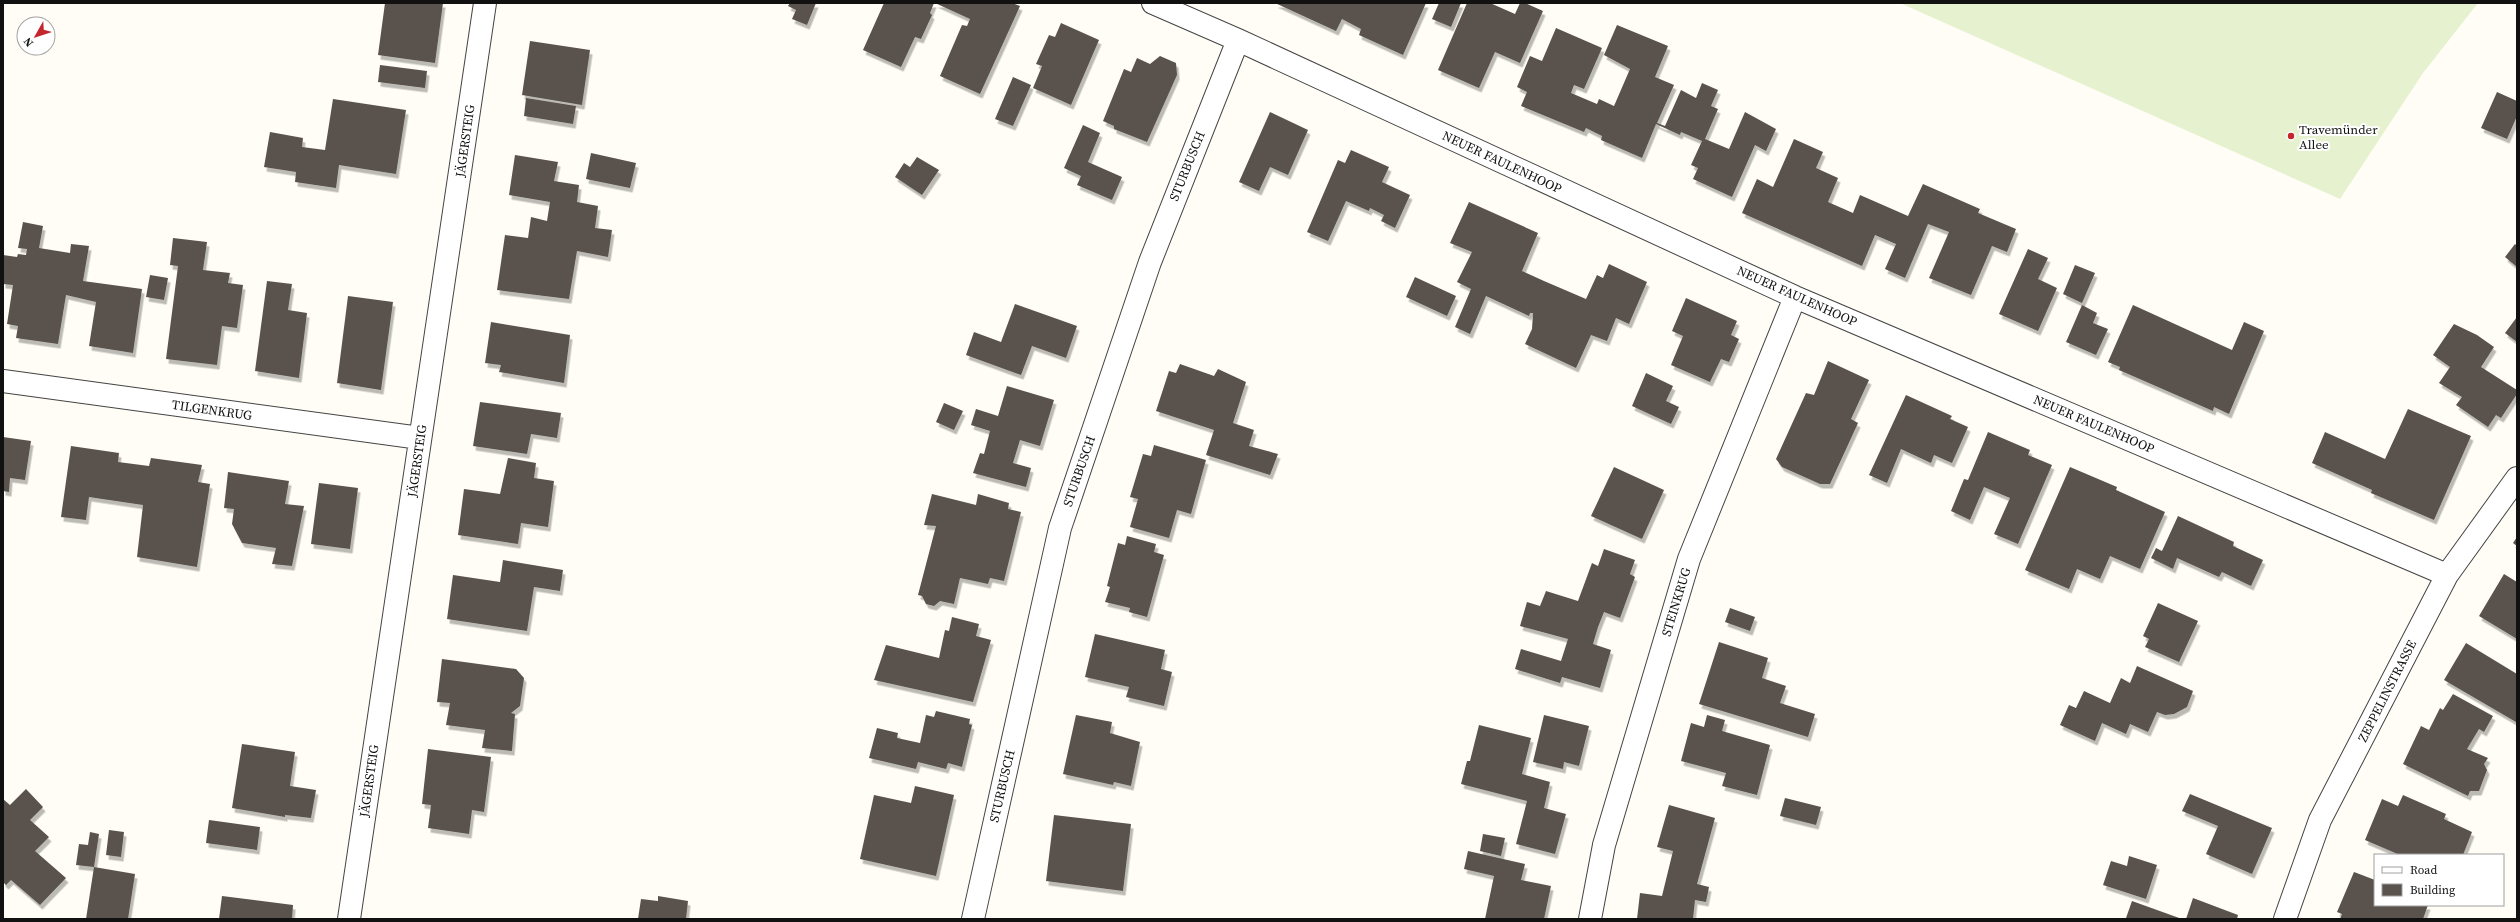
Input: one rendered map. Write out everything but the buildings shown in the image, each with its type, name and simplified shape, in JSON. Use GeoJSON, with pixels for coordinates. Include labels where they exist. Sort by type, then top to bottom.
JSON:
{"type":"FeatureCollection","features":[{"type":"Feature","properties":{"kind":"street","name":"JÄGERSTEIG"},"geometry":{"type":"LineString","coordinates":[[349,919],[485,3]]}},
{"type":"Feature","properties":{"kind":"street","name":"NEUER FAULENHOOP"},"geometry":{"type":"LineString","coordinates":[[1153,3],[1238,40],[1795,296],[2447,575]]}},
{"type":"Feature","properties":{"kind":"street","name":"STURBUSCH"},"geometry":{"type":"LineString","coordinates":[[973,919],[1060,528],[1150,262],[1238,40]]}},
{"type":"Feature","properties":{"kind":"street","name":"STEINKRUG"},"geometry":{"type":"LineString","coordinates":[[1590,919],[1604,845],[1689,559],[1795,296]]}},
{"type":"Feature","properties":{"kind":"street","name":"TILGENKRUG"},"geometry":{"type":"LineString","coordinates":[[3,381],[420,438]]}},
{"type":"Feature","properties":{"kind":"street","name":"ZEPPELINSTRASSE"},"geometry":{"type":"LineString","coordinates":[[2286,919],[2320,820],[2447,575],[2517,478]]}},
{"type":"Feature","properties":{"kind":"green space","name":"Travemünder Allee"},"geometry":{"type":"Polygon","coordinates":[[[1900,3],[2478,3],[2423,73],[2340,199],[1900,3]]]}},
{"type":"Feature","properties":{"kind":"place","name":"Travemünder Allee"},"geometry":{"type":"Point","coordinates":[2291,136]}}]}
